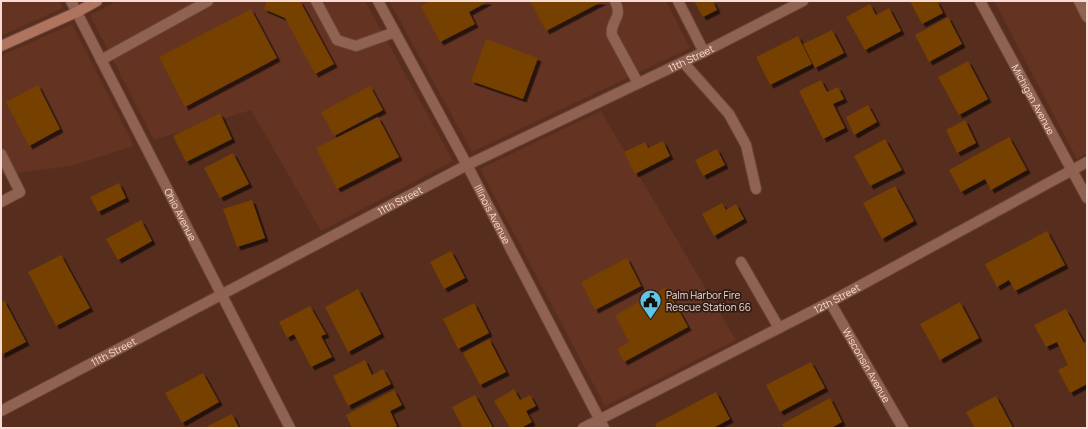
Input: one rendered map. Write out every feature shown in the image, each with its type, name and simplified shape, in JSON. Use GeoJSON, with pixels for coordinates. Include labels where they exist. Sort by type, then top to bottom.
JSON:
{"type":"FeatureCollection","features":[{"type":"Feature","properties":{"kind":"main road"},"geometry":{"type":"LineString","coordinates":[[1,46],[77,12],[97,1]]}},
{"type":"Feature","properties":{"kind":"street","name":"Ohio Avenue"},"geometry":{"type":"LineString","coordinates":[[71,1],[290,428]]}},
{"type":"Feature","properties":{"kind":"street"},"geometry":{"type":"LineString","coordinates":[[101,60],[208,1]]}},
{"type":"Feature","properties":{"kind":"street"},"geometry":{"type":"LineString","coordinates":[[316,1],[337,40],[356,46],[395,32]]}},
{"type":"Feature","properties":{"kind":"street","name":"Illinois Avenue"},"geometry":{"type":"LineString","coordinates":[[378,1],[467,165],[602,424]]}},
{"type":"Feature","properties":{"kind":"street"},"geometry":{"type":"LineString","coordinates":[[615,1],[619,11],[612,29],[612,35],[638,83]]}},
{"type":"Feature","properties":{"kind":"street"},"geometry":{"type":"LineString","coordinates":[[678,1],[704,52]]}},
{"type":"Feature","properties":{"kind":"street","name":"11th Street"},"geometry":{"type":"LineString","coordinates":[[1,411],[467,165],[704,52],[803,1]]}},
{"type":"Feature","properties":{"kind":"street","name":"Michigan Avenue"},"geometry":{"type":"LineString","coordinates":[[980,1],[1087,198]]}},
{"type":"Feature","properties":{"kind":"street"},"geometry":{"type":"LineString","coordinates":[[1079,1],[1087,17]]}},
{"type":"Feature","properties":{"kind":"street"},"geometry":{"type":"LineString","coordinates":[[683,62],[729,114],[746,145],[756,189]]}},
{"type":"Feature","properties":{"kind":"street"},"geometry":{"type":"LineString","coordinates":[[1,154],[20,192],[1,202]]}},
{"type":"Feature","properties":{"kind":"street","name":"12th Street"},"geometry":{"type":"LineString","coordinates":[[582,428],[602,424],[1087,162]]}},
{"type":"Feature","properties":{"kind":"street"},"geometry":{"type":"LineString","coordinates":[[741,262],[779,328]]}},
{"type":"Feature","properties":{"kind":"street","name":"Wisconsin Avenue"},"geometry":{"type":"LineString","coordinates":[[830,302],[903,428]]}},
{"type":"Feature","properties":{"kind":"shaded area"},"geometry":{"type":"Polygon","coordinates":[[[1,1],[59,1],[63,8],[1,36],[1,1]]]}},
{"type":"Feature","properties":{"kind":"shaded area"},"geometry":{"type":"Polygon","coordinates":[[[117,1],[365,1],[453,161],[321,231],[251,110],[154,140],[90,15],[117,1]]]}},
{"type":"Feature","properties":{"kind":"shaded area"},"geometry":{"type":"Polygon","coordinates":[[[389,1],[666,1],[690,48],[472,152],[389,1]]]}},
{"type":"Feature","properties":{"kind":"shaded area"},"geometry":{"type":"Polygon","coordinates":[[[994,1],[1087,1],[1087,153],[1077,159],[994,1]]]}},
{"type":"Feature","properties":{"kind":"shaded area"},"geometry":{"type":"Polygon","coordinates":[[[72,24],[134,146],[71,166],[1,175],[1,56],[72,24]]]}},
{"type":"Feature","properties":{"kind":"shaded area"},"geometry":{"type":"Polygon","coordinates":[[[601,111],[736,340],[605,406],[480,169],[601,111]]]}},
{"type":"Feature","properties":{"kind":"building"},"geometry":{"type":"Polygon","coordinates":[[[267,1],[300,1],[334,64],[315,74],[285,18],[264,9],[267,1]]]}},
{"type":"Feature","properties":{"kind":"building"},"geometry":{"type":"Polygon","coordinates":[[[431,1],[489,1],[469,12],[475,24],[440,42],[421,6],[431,1]]]}},
{"type":"Feature","properties":{"kind":"building"},"geometry":{"type":"Polygon","coordinates":[[[530,1],[603,1],[546,31],[530,1]]]}},
{"type":"Feature","properties":{"kind":"building"},"geometry":{"type":"Polygon","coordinates":[[[694,1],[713,1],[717,10],[703,17],[694,1]]]}},
{"type":"Feature","properties":{"kind":"building"},"geometry":{"type":"Polygon","coordinates":[[[910,1],[937,1],[943,13],[922,24],[910,1]]]}},
{"type":"Feature","properties":{"kind":"building"},"geometry":{"type":"Polygon","coordinates":[[[870,4],[876,15],[889,8],[901,31],[865,50],[846,17],[870,4]]]}},
{"type":"Feature","properties":{"kind":"building"},"geometry":{"type":"Polygon","coordinates":[[[251,9],[277,58],[185,107],[159,57],[251,9]]]}},
{"type":"Feature","properties":{"kind":"building"},"geometry":{"type":"Polygon","coordinates":[[[948,17],[962,44],[929,62],[915,35],[948,17]]]}},
{"type":"Feature","properties":{"kind":"building"},"geometry":{"type":"Polygon","coordinates":[[[832,30],[844,53],[815,68],[803,44],[832,30]]]}},
{"type":"Feature","properties":{"kind":"building"},"geometry":{"type":"Polygon","coordinates":[[[798,36],[812,64],[770,85],[756,57],[798,36]]]}},
{"type":"Feature","properties":{"kind":"building"},"geometry":{"type":"Polygon","coordinates":[[[486,39],[538,58],[523,99],[471,81],[486,39]]]}},
{"type":"Feature","properties":{"kind":"building"},"geometry":{"type":"Polygon","coordinates":[[[968,61],[988,99],[959,115],[938,77],[968,61]]]}},
{"type":"Feature","properties":{"kind":"building"},"geometry":{"type":"Polygon","coordinates":[[[821,80],[827,92],[838,87],[844,99],[833,104],[845,128],[823,139],[799,91],[821,80]]]}},
{"type":"Feature","properties":{"kind":"building"},"geometry":{"type":"Polygon","coordinates":[[[38,85],[60,129],[29,146],[6,102],[38,85]]]}},
{"type":"Feature","properties":{"kind":"building"},"geometry":{"type":"Polygon","coordinates":[[[370,86],[383,110],[334,136],[321,112],[370,86]]]}},
{"type":"Feature","properties":{"kind":"building"},"geometry":{"type":"Polygon","coordinates":[[[868,105],[877,122],[854,135],[846,117],[868,105]]]}},
{"type":"Feature","properties":{"kind":"building"},"geometry":{"type":"Polygon","coordinates":[[[220,113],[232,139],[186,162],[173,136],[220,113]]]}},
{"type":"Feature","properties":{"kind":"building"},"geometry":{"type":"Polygon","coordinates":[[[378,117],[399,157],[337,189],[316,148],[378,117]]]}},
{"type":"Feature","properties":{"kind":"building"},"geometry":{"type":"Polygon","coordinates":[[[965,120],[976,143],[957,153],[946,130],[965,120]]]}},
{"type":"Feature","properties":{"kind":"building"},"geometry":{"type":"Polygon","coordinates":[[[1009,137],[1027,170],[991,190],[985,179],[961,192],[949,170],[1009,137]]]}},
{"type":"Feature","properties":{"kind":"building"},"geometry":{"type":"Polygon","coordinates":[[[885,139],[902,170],[870,186],[854,156],[885,139]]]}},
{"type":"Feature","properties":{"kind":"building"},"geometry":{"type":"Polygon","coordinates":[[[663,141],[670,156],[635,174],[624,152],[645,142],[648,148],[663,141]]]}},
{"type":"Feature","properties":{"kind":"building"},"geometry":{"type":"Polygon","coordinates":[[[717,149],[725,165],[703,176],[695,160],[717,149]]]}},
{"type":"Feature","properties":{"kind":"building"},"geometry":{"type":"Polygon","coordinates":[[[233,153],[249,184],[220,198],[204,168],[233,153]]]}},
{"type":"Feature","properties":{"kind":"building"},"geometry":{"type":"Polygon","coordinates":[[[119,183],[126,198],[98,212],[90,197],[119,183]]]}},
{"type":"Feature","properties":{"kind":"building"},"geometry":{"type":"Polygon","coordinates":[[[895,186],[914,221],[882,239],[863,203],[895,186]]]}},
{"type":"Feature","properties":{"kind":"building"},"geometry":{"type":"Polygon","coordinates":[[[252,200],[265,238],[237,247],[223,209],[252,200]]]}},
{"type":"Feature","properties":{"kind":"building"},"geometry":{"type":"Polygon","coordinates":[[[722,203],[726,210],[736,204],[744,219],[714,236],[702,214],[722,203]]]}},
{"type":"Feature","properties":{"kind":"building"},"geometry":{"type":"Polygon","coordinates":[[[141,220],[152,241],[118,260],[106,239],[141,220]]]}},
{"type":"Feature","properties":{"kind":"building"},"geometry":{"type":"Polygon","coordinates":[[[1047,231],[1065,265],[1015,291],[1009,280],[997,287],[985,264],[1047,231]]]}},
{"type":"Feature","properties":{"kind":"building"},"geometry":{"type":"Polygon","coordinates":[[[451,251],[465,278],[444,289],[430,262],[451,251]]]}},
{"type":"Feature","properties":{"kind":"building"},"geometry":{"type":"Polygon","coordinates":[[[61,255],[90,308],[56,326],[28,272],[61,255]]]}},
{"type":"Feature","properties":{"kind":"building"},"geometry":{"type":"Polygon","coordinates":[[[627,258],[641,286],[595,310],[581,282],[627,258]]]}},
{"type":"Feature","properties":{"kind":"building","name":"Palm Harbor Fire Rescue Station 66"},"geometry":{"type":"Polygon","coordinates":[[[666,287],[688,327],[624,362],[617,349],[629,342],[615,315],[666,287]]]}},
{"type":"Feature","properties":{"kind":"building"},"geometry":{"type":"Polygon","coordinates":[[[358,289],[381,334],[348,352],[325,307],[358,289]]]}},
{"type":"Feature","properties":{"kind":"building"},"geometry":{"type":"Polygon","coordinates":[[[4,300],[26,342],[1,355],[1,302],[4,300]]]}},
{"type":"Feature","properties":{"kind":"building"},"geometry":{"type":"Polygon","coordinates":[[[960,302],[979,338],[940,360],[920,324],[960,302]]]}},
{"type":"Feature","properties":{"kind":"building"},"geometry":{"type":"Polygon","coordinates":[[[474,303],[489,333],[458,349],[443,319],[474,303]]]}},
{"type":"Feature","properties":{"kind":"building"},"geometry":{"type":"Polygon","coordinates":[[[310,306],[326,334],[321,336],[332,357],[311,367],[294,334],[287,338],[279,322],[310,306]]]}},
{"type":"Feature","properties":{"kind":"building"},"geometry":{"type":"Polygon","coordinates":[[[1066,309],[1084,343],[1087,341],[1087,384],[1070,393],[1058,370],[1068,365],[1057,342],[1046,347],[1034,325],[1066,309]]]}},
{"type":"Feature","properties":{"kind":"building"},"geometry":{"type":"Polygon","coordinates":[[[489,339],[506,372],[480,385],[463,353],[489,339]]]}},
{"type":"Feature","properties":{"kind":"building"},"geometry":{"type":"Polygon","coordinates":[[[365,360],[372,375],[383,369],[391,384],[348,406],[333,376],[365,360]]]}},
{"type":"Feature","properties":{"kind":"building"},"geometry":{"type":"Polygon","coordinates":[[[811,362],[825,388],[780,412],[766,385],[811,362]]]}},
{"type":"Feature","properties":{"kind":"building"},"geometry":{"type":"Polygon","coordinates":[[[203,373],[219,402],[182,423],[165,393],[203,373]]]}},
{"type":"Feature","properties":{"kind":"building"},"geometry":{"type":"Polygon","coordinates":[[[514,389],[520,400],[530,395],[536,406],[526,411],[532,422],[521,428],[510,428],[494,401],[514,389]]]}},
{"type":"Feature","properties":{"kind":"building"},"geometry":{"type":"Polygon","coordinates":[[[394,390],[402,405],[390,411],[397,426],[393,428],[352,428],[346,415],[394,390]]]}},
{"type":"Feature","properties":{"kind":"building"},"geometry":{"type":"Polygon","coordinates":[[[716,392],[730,419],[713,428],[657,428],[655,424],[716,392]]]}},
{"type":"Feature","properties":{"kind":"building"},"geometry":{"type":"Polygon","coordinates":[[[475,395],[493,428],[463,428],[452,407],[475,395]]]}},
{"type":"Feature","properties":{"kind":"building"},"geometry":{"type":"Polygon","coordinates":[[[996,396],[1013,428],[975,428],[966,412],[996,396]]]}},
{"type":"Feature","properties":{"kind":"building"},"geometry":{"type":"Polygon","coordinates":[[[830,398],[842,422],[831,428],[784,428],[782,424],[830,398]]]}},
{"type":"Feature","properties":{"kind":"building"},"geometry":{"type":"Polygon","coordinates":[[[232,414],[239,428],[204,428],[232,414]]]}},
{"type":"Feature","properties":{"kind":"place","name":"Palm Harbor Fire Rescue Station 66"},"geometry":{"type":"Point","coordinates":[651,320]}}]}
